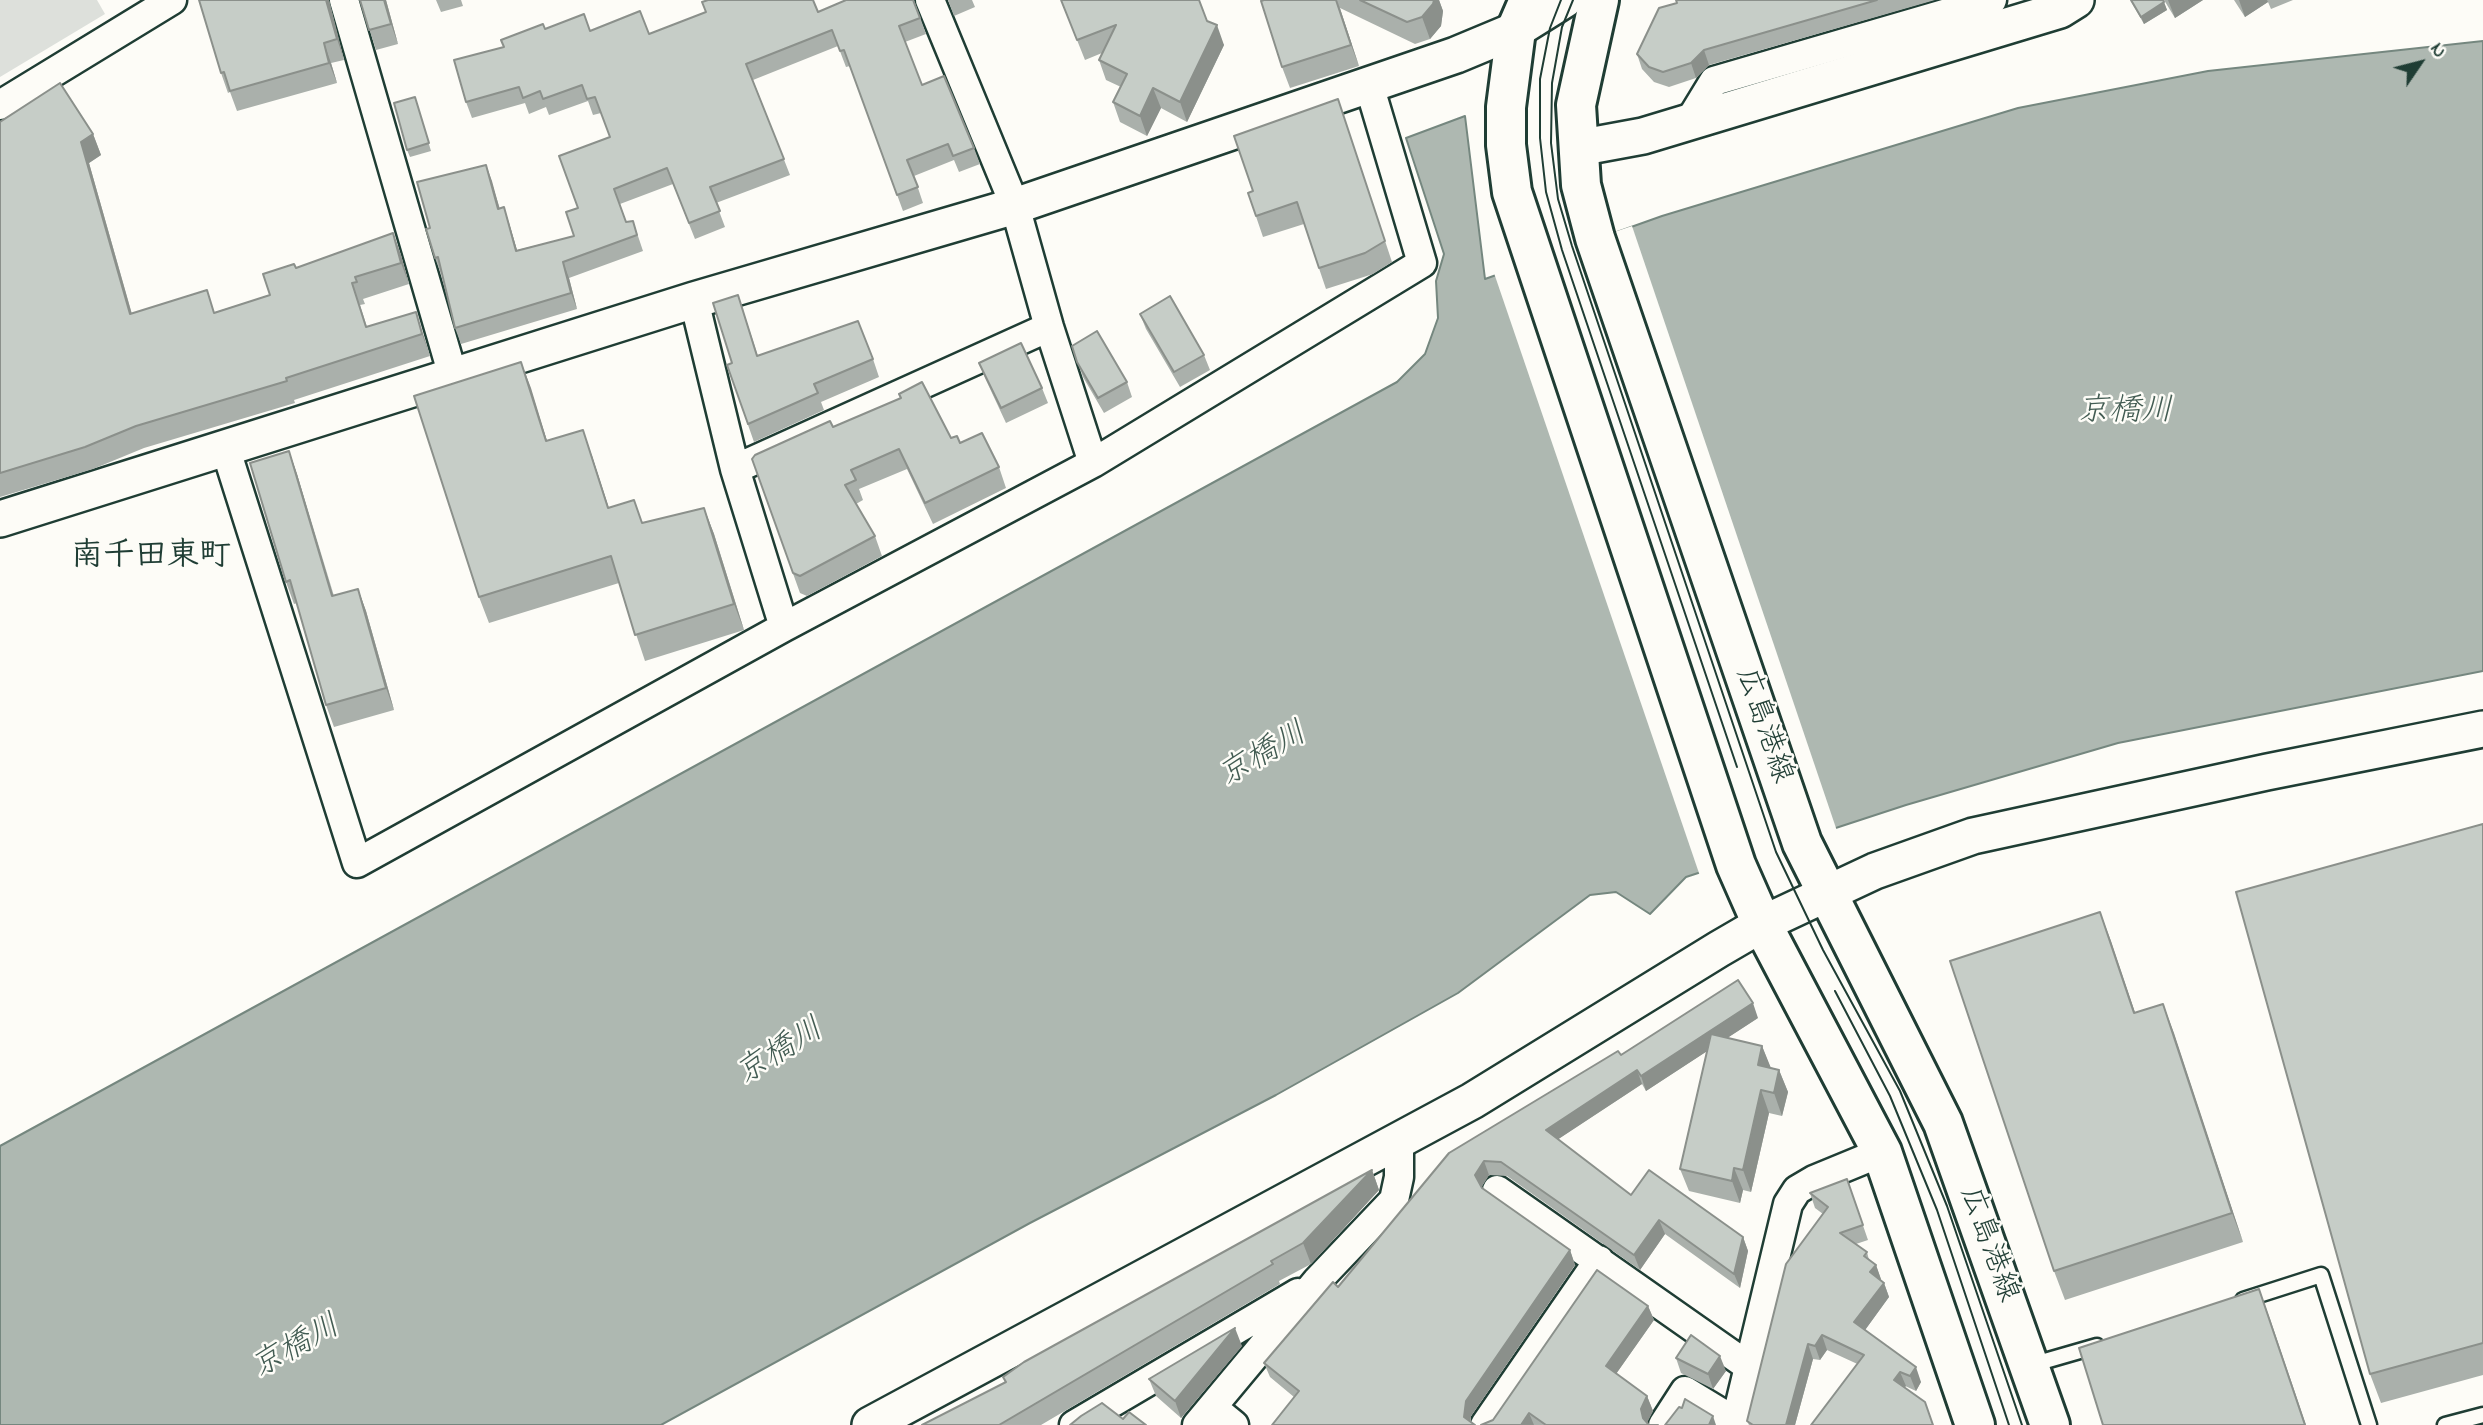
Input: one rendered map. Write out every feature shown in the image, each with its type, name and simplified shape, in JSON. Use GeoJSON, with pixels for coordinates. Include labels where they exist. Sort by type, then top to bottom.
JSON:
{"type":"FeatureCollection","features":[{"type":"Feature","properties":{"kind":"main road","name":"広島港線"},"geometry":{"type":"LineString","coordinates":[[1599,0],[1576,105],[1581,185],[1595,238],[1802,843],[1943,1123],[2031,1365],[2050,1425]]}},
{"type":"Feature","properties":{"kind":"main road"},"geometry":{"type":"LineString","coordinates":[[1523,15],[1506,107],[1506,145],[1512,192],[1736,865],[1762,924],[1882,1152],[1975,1425]]}},
{"type":"Feature","properties":{"kind":"street"},"geometry":{"type":"LineString","coordinates":[[0,105],[172,0]]}},
{"type":"Feature","properties":{"kind":"street"},"geometry":{"type":"LineString","coordinates":[[344,0],[453,376]]}},
{"type":"Feature","properties":{"kind":"street"},"geometry":{"type":"LineString","coordinates":[[930,0],[1015,206],[1049,327],[1093,463]]}},
{"type":"Feature","properties":{"kind":"street"},"geometry":{"type":"LineString","coordinates":[[0,519],[694,300],[1015,206],[1369,85],[1523,15],[1564,0]]}},
{"type":"Feature","properties":{"kind":"street"},"geometry":{"type":"LineString","coordinates":[[1689,122],[1714,82],[1992,0]]}},
{"type":"Feature","properties":{"kind":"street"},"geometry":{"type":"LineString","coordinates":[[1578,148],[1643,135],[1689,122],[2064,3]]}},
{"type":"Feature","properties":{"kind":"street"},"geometry":{"type":"LineString","coordinates":[[225,447],[357,863],[784,627],[1093,463],[1422,263],[1369,85]]}},
{"type":"Feature","properties":{"kind":"street"},"geometry":{"type":"LineString","coordinates":[[694,300],[735,469],[784,627]]}},
{"type":"Feature","properties":{"kind":"street"},"geometry":{"type":"LineString","coordinates":[[735,469],[1049,327]]}},
{"type":"Feature","properties":{"kind":"street"},"geometry":{"type":"LineString","coordinates":[[870,1425],[1472,1101],[1762,924],[1875,871],[1973,836],[2267,772],[2483,729]]}},
{"type":"Feature","properties":{"kind":"street"},"geometry":{"type":"LineString","coordinates":[[1234,1425],[1205,1416],[1317,1281],[1394,1200],[1399,1177],[1399,1139]]}},
{"type":"Feature","properties":{"kind":"street"},"geometry":{"type":"LineString","coordinates":[[1663,1425],[1685,1391],[1736,1424],[1788,1204],[1797,1190],[1805,1185],[1882,1152]]}},
{"type":"Feature","properties":{"kind":"street"},"geometry":{"type":"LineString","coordinates":[[1497,1190],[1748,1366]]}},
{"type":"Feature","properties":{"kind":"street"},"geometry":{"type":"LineString","coordinates":[[1485,1425],[1599,1260]]}},
{"type":"Feature","properties":{"kind":"street"},"geometry":{"type":"LineString","coordinates":[[1074,1425],[1317,1281]]}},
{"type":"Feature","properties":{"kind":"lane"},"geometry":{"type":"LineString","coordinates":[[2231,1303],[2321,1275],[2369,1425]]}},
{"type":"Feature","properties":{"kind":"lane"},"geometry":{"type":"LineString","coordinates":[[2031,1365],[2116,1340]]}},
{"type":"Feature","properties":{"kind":"lane"},"geometry":{"type":"LineString","coordinates":[[2445,1425],[2483,1415]]}},
{"type":"Feature","properties":{"kind":"shaded area"},"geometry":{"type":"Polygon","coordinates":[[[0,0],[97,0],[105,14],[0,77],[0,0]]]}},
{"type":"Feature","properties":{"kind":"water","name":"京橋川"},"geometry":{"type":"Polygon","coordinates":[[[2483,41],[2483,671],[2118,743],[1906,805],[1686,877],[1650,914],[1616,892],[1590,895],[1458,993],[1276,1095],[1030,1223],[661,1425],[0,1425],[0,1146],[1397,382],[1425,354],[1438,318],[1436,281],[1444,254],[1406,138],[1465,116],[1485,279],[1662,216],[2018,108],[2208,71],[2483,41]]]}},
{"type":"Feature","properties":{"kind":"pier"},"geometry":{"type":"Polygon","coordinates":[[[1632,226],[1837,831],[1700,876],[1494,273],[1632,226]]]}},
{"type":"Feature","properties":{"kind":"building"},"geometry":{"type":"Polygon","coordinates":[[[199,0],[326,0],[337,39],[324,43],[329,63],[230,91],[224,72],[221,73],[199,0]]]}},
{"type":"Feature","properties":{"kind":"building"},"geometry":{"type":"Polygon","coordinates":[[[360,0],[384,0],[391,24],[369,30],[360,0]]]}},
{"type":"Feature","properties":{"kind":"building"},"geometry":{"type":"Polygon","coordinates":[[[813,0],[818,12],[846,0],[913,0],[920,18],[899,26],[922,85],[944,76],[974,148],[953,156],[948,144],[907,160],[918,187],[897,195],[844,50],[840,51],[832,30],[746,64],[784,159],[710,187],[720,211],[689,223],[667,168],[614,189],[626,222],[633,221],[637,235],[563,262],[571,293],[455,328],[438,257],[435,258],[426,229],[430,228],[417,182],[486,165],[498,209],[504,207],[516,251],[574,236],[566,212],[578,208],[559,156],[610,137],[595,97],[587,99],[582,85],[543,99],[540,91],[523,98],[519,87],[466,102],[454,60],[504,47],[501,40],[543,24],[545,29],[584,14],[590,31],[640,11],[649,34],[706,12],[702,2],[813,0]]]}},
{"type":"Feature","properties":{"kind":"building"},"geometry":{"type":"Polygon","coordinates":[[[1061,0],[1199,0],[1207,21],[1217,25],[1180,102],[1153,88],[1140,116],[1113,102],[1127,74],[1099,60],[1116,25],[1077,40],[1061,0]]]}},
{"type":"Feature","properties":{"kind":"building"},"geometry":{"type":"Polygon","coordinates":[[[1336,0],[1351,45],[1282,67],[1261,1],[1336,0]]]}},
{"type":"Feature","properties":{"kind":"building"},"geometry":{"type":"Polygon","coordinates":[[[1360,0],[1434,0],[1422,17],[1407,22],[1360,0]]]}},
{"type":"Feature","properties":{"kind":"building"},"geometry":{"type":"Polygon","coordinates":[[[1676,0],[1877,0],[1704,50],[1691,63],[1663,72],[1649,67],[1637,54],[1659,8],[1677,3],[1676,0]]]}},
{"type":"Feature","properties":{"kind":"building"},"geometry":{"type":"Polygon","coordinates":[[[2131,0],[2163,0],[2164,2],[2141,17],[2131,0]]]}},
{"type":"Feature","properties":{"kind":"building"},"geometry":{"type":"Polygon","coordinates":[[[60,83],[93,134],[81,142],[130,314],[207,290],[214,313],[270,295],[263,274],[294,264],[296,268],[393,233],[401,263],[355,277],[357,282],[352,283],[366,327],[416,312],[422,334],[286,378],[287,381],[136,426],[85,447],[0,473],[0,122],[60,83]]]}},
{"type":"Feature","properties":{"kind":"building"},"geometry":{"type":"Polygon","coordinates":[[[415,97],[429,143],[407,150],[394,103],[415,97]]]}},
{"type":"Feature","properties":{"kind":"building"},"geometry":{"type":"Polygon","coordinates":[[[1338,99],[1385,241],[1365,253],[1319,268],[1297,202],[1256,216],[1248,193],[1253,191],[1234,136],[1338,99]]]}},
{"type":"Feature","properties":{"kind":"building"},"geometry":{"type":"Polygon","coordinates":[[[738,295],[757,356],[858,321],[873,359],[814,384],[818,393],[748,424],[727,365],[732,363],[713,303],[738,295]]]}},
{"type":"Feature","properties":{"kind":"building"},"geometry":{"type":"Polygon","coordinates":[[[1170,296],[1204,355],[1174,372],[1140,314],[1170,296]]]}},
{"type":"Feature","properties":{"kind":"building"},"geometry":{"type":"Polygon","coordinates":[[[1097,331],[1127,382],[1098,398],[1077,362],[1072,346],[1097,331]]]}},
{"type":"Feature","properties":{"kind":"building"},"geometry":{"type":"Polygon","coordinates":[[[1021,343],[1042,388],[1001,408],[979,363],[1021,343]]]}},
{"type":"Feature","properties":{"kind":"building"},"geometry":{"type":"Polygon","coordinates":[[[521,362],[546,441],[583,430],[608,508],[634,500],[642,523],[704,508],[734,604],[635,635],[611,556],[479,597],[414,396],[521,362]]]}},
{"type":"Feature","properties":{"kind":"building"},"geometry":{"type":"Polygon","coordinates":[[[922,382],[951,438],[957,436],[960,443],[982,433],[999,467],[925,503],[899,449],[851,470],[856,480],[845,485],[875,536],[800,576],[793,573],[752,459],[755,455],[830,421],[833,427],[901,398],[899,394],[922,382]]]}},
{"type":"Feature","properties":{"kind":"building"},"geometry":{"type":"Polygon","coordinates":[[[289,451],[332,596],[358,589],[386,688],[326,705],[290,580],[286,582],[250,463],[289,451]]]}},
{"type":"Feature","properties":{"kind":"building"},"geometry":{"type":"Polygon","coordinates":[[[2483,824],[2483,1343],[2370,1374],[2236,892],[2483,824]]]}},
{"type":"Feature","properties":{"kind":"building"},"geometry":{"type":"Polygon","coordinates":[[[2100,912],[2134,1013],[2163,1004],[2232,1213],[2054,1271],[1950,961],[2100,912]]]}},
{"type":"Feature","properties":{"kind":"building"},"geometry":{"type":"Polygon","coordinates":[[[1738,980],[1753,1003],[1641,1076],[1637,1070],[1546,1130],[1631,1195],[1649,1170],[1743,1237],[1734,1274],[1659,1220],[1634,1255],[1501,1162],[1484,1161],[1475,1175],[1482,1188],[1570,1250],[1466,1401],[1464,1417],[1475,1425],[1272,1425],[1299,1391],[1264,1363],[1333,1282],[1338,1287],[1449,1153],[1618,1051],[1621,1055],[1738,980]]]}},
{"type":"Feature","properties":{"kind":"building"},"geometry":{"type":"Polygon","coordinates":[[[1711,1034],[1762,1046],[1758,1065],[1779,1070],[1774,1093],[1761,1090],[1743,1170],[1734,1168],[1732,1181],[1680,1169],[1711,1034]]]}},
{"type":"Feature","properties":{"kind":"building"},"geometry":{"type":"Polygon","coordinates":[[[1372,1170],[1303,1243],[1271,1261],[1273,1264],[999,1425],[922,1425],[1006,1382],[1003,1377],[1024,1362],[1372,1170]]]}},
{"type":"Feature","properties":{"kind":"building"},"geometry":{"type":"Polygon","coordinates":[[[1847,1179],[1863,1225],[1840,1233],[1867,1252],[1864,1256],[1876,1265],[1870,1272],[1884,1283],[1854,1322],[1916,1367],[1910,1376],[1900,1372],[1894,1380],[1925,1402],[1933,1425],[1811,1425],[1864,1355],[1822,1335],[1815,1346],[1808,1344],[1786,1425],[1753,1425],[1747,1421],[1786,1264],[1828,1207],[1810,1193],[1847,1179]]]}},
{"type":"Feature","properties":{"kind":"building"},"geometry":{"type":"Polygon","coordinates":[[[1597,1270],[1648,1306],[1606,1366],[1647,1396],[1641,1409],[1643,1418],[1649,1425],[1546,1425],[1529,1413],[1521,1425],[1481,1425],[1493,1420],[1597,1270]]]}},
{"type":"Feature","properties":{"kind":"building"},"geometry":{"type":"Polygon","coordinates":[[[2259,1289],[2305,1425],[2103,1425],[2079,1348],[2259,1289]]]}},
{"type":"Feature","properties":{"kind":"building"},"geometry":{"type":"Polygon","coordinates":[[[1235,1328],[1175,1401],[1149,1379],[1235,1328]]]}},
{"type":"Feature","properties":{"kind":"building"},"geometry":{"type":"Polygon","coordinates":[[[1691,1335],[1720,1356],[1708,1374],[1676,1358],[1691,1335]]]}},
{"type":"Feature","properties":{"kind":"building"},"geometry":{"type":"Polygon","coordinates":[[[1685,1399],[1713,1416],[1709,1425],[1665,1425],[1679,1407],[1682,1408],[1685,1399]]]}},
{"type":"Feature","properties":{"kind":"building"},"geometry":{"type":"Polygon","coordinates":[[[1102,1403],[1123,1419],[1129,1412],[1146,1425],[1070,1425],[1102,1403]]]}},
{"type":"Feature","properties":{"kind":"tram line"},"geometry":{"type":"LineString","coordinates":[[1561,0],[1550,28],[1540,79],[1540,138],[1546,192],[1562,250],[1737,767]]}},
{"type":"Feature","properties":{"kind":"tram line"},"geometry":{"type":"LineString","coordinates":[[1573,0],[1562,27],[1552,83],[1551,143],[1558,199],[1572,246],[1776,852],[1823,950],[1900,1091],[1947,1206],[2022,1425]]}},
{"type":"Feature","properties":{"kind":"tram line"},"geometry":{"type":"LineString","coordinates":[[1835,991],[1890,1096],[1937,1210],[2009,1425]]}},
{"type":"Feature","properties":{"kind":"district","name":"南千田東町"},"geometry":{"type":"Point","coordinates":[151,559]}}]}
